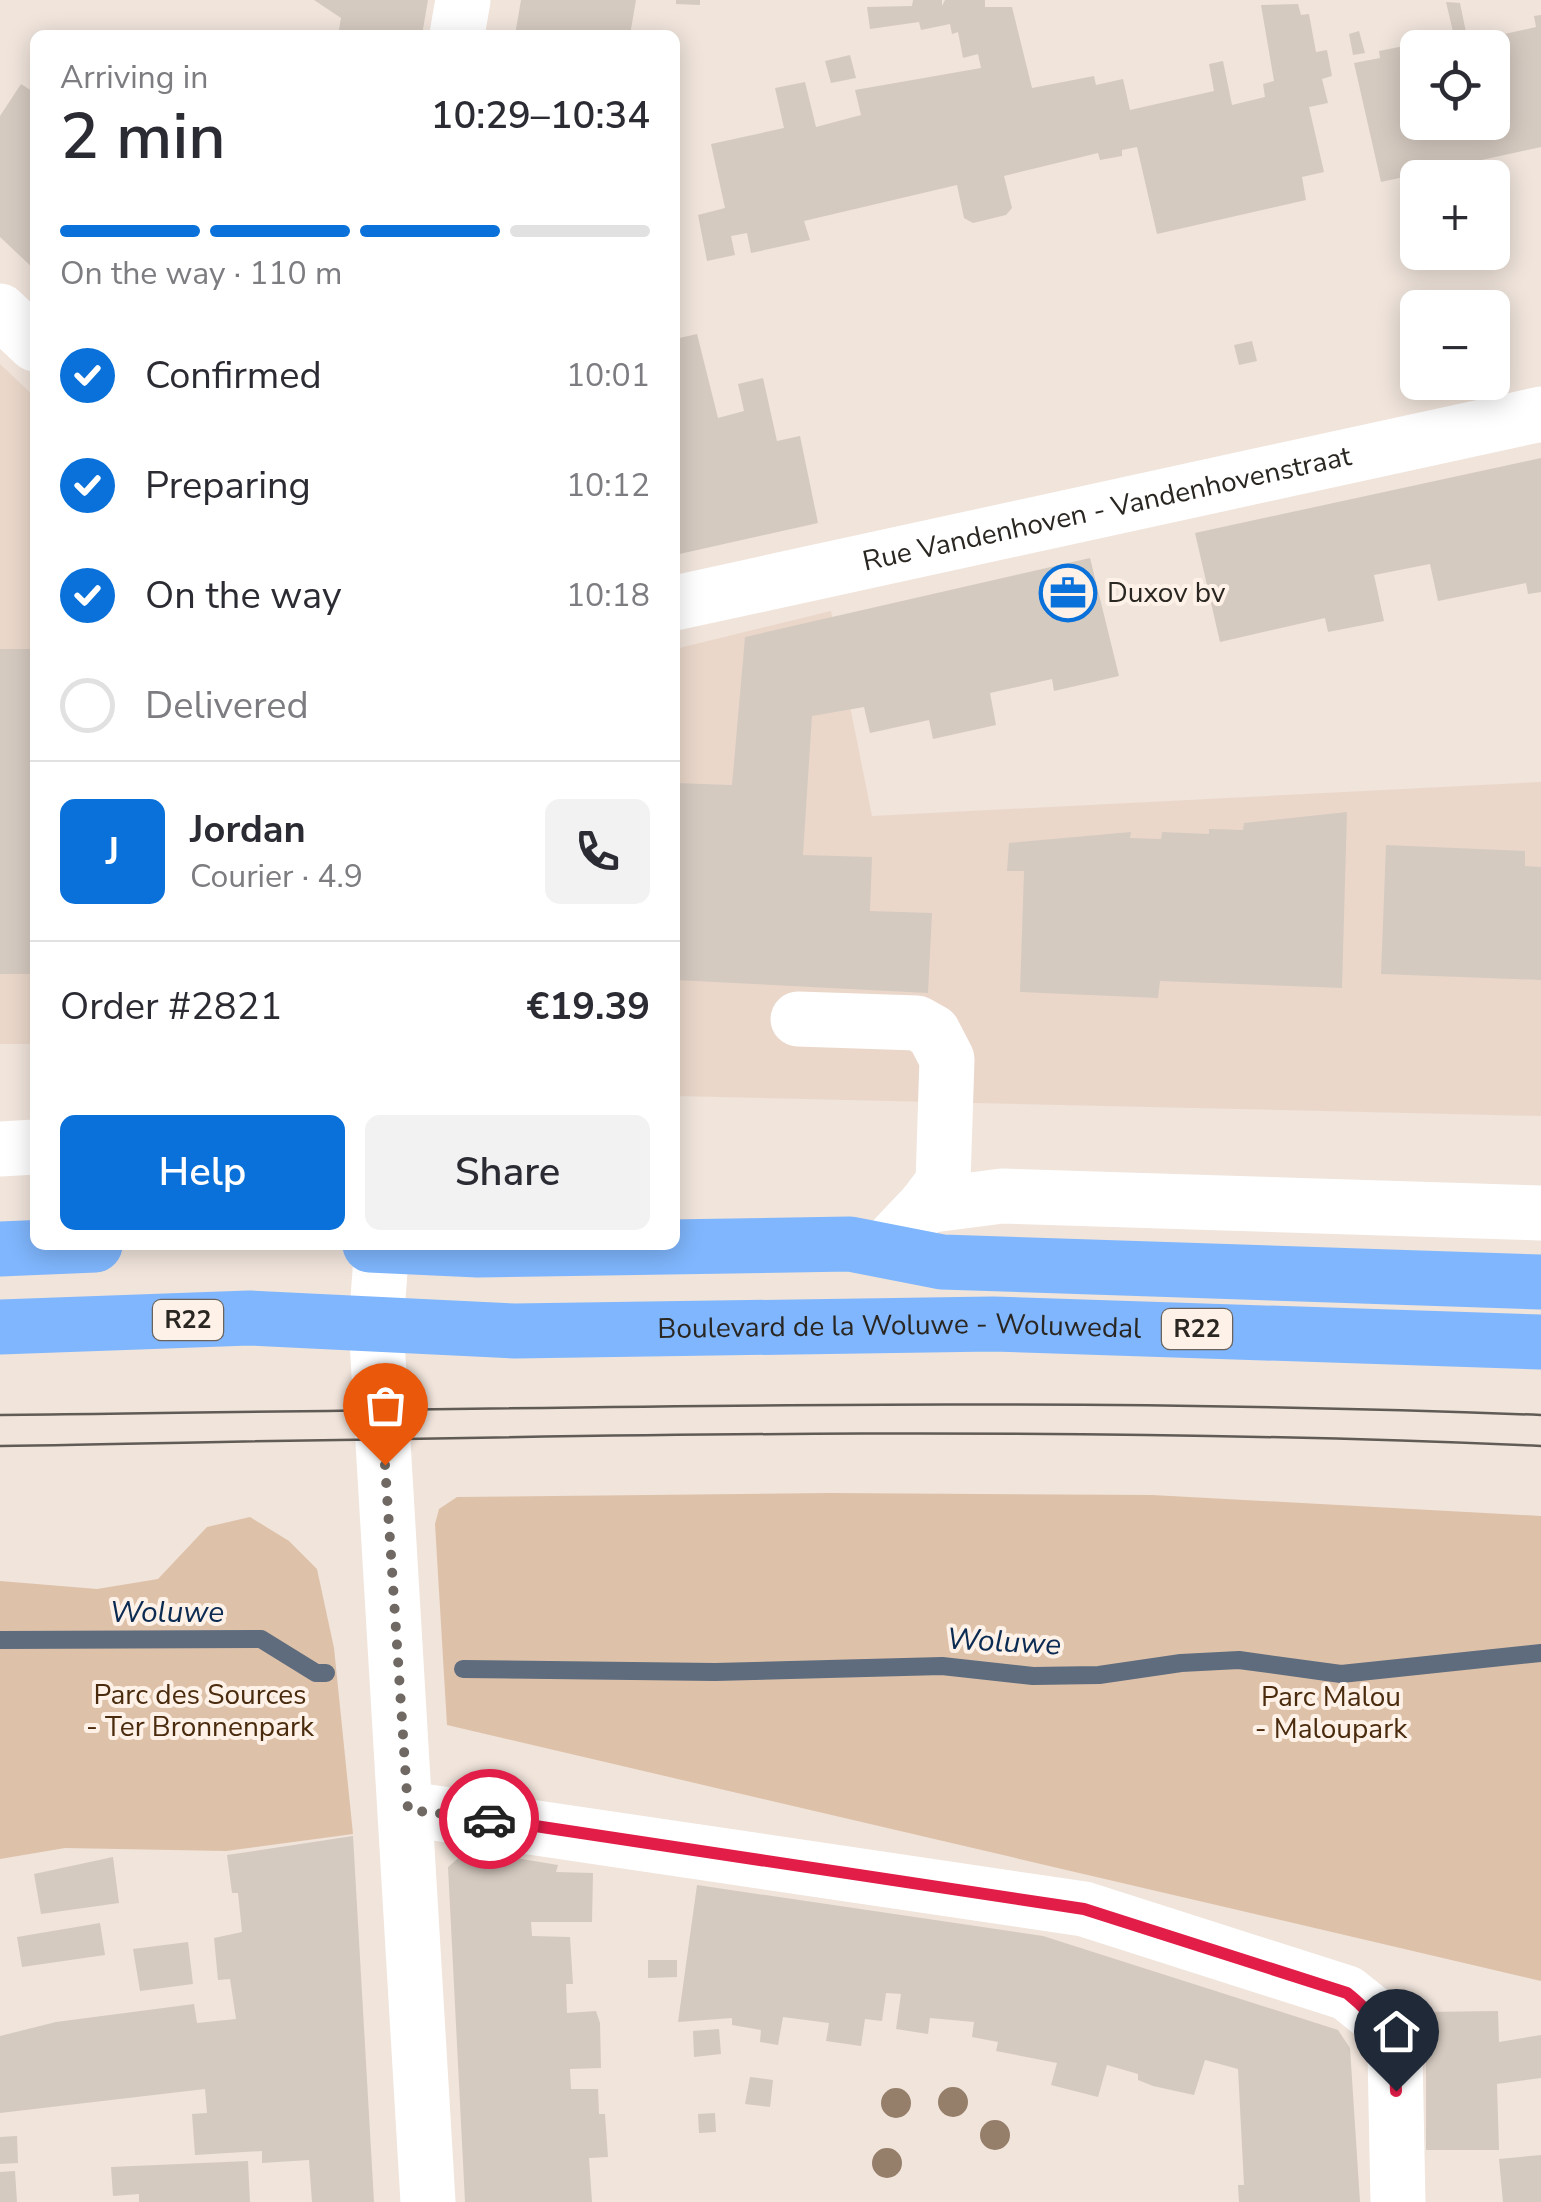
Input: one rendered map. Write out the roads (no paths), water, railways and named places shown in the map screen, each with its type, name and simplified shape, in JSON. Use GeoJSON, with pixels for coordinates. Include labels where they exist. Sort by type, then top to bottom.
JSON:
{"type":"FeatureCollection","features":[{"type":"Feature","properties":{"kind":"highway","name":"R22"},"geometry":{"type":"LineString","coordinates":[[680,1247],[850,1244],[886,1247],[942,1262],[1541,1282]]}},
{"type":"Feature","properties":{"kind":"highway"},"geometry":{"type":"LineString","coordinates":[[0,1248],[30,1247]]}},
{"type":"Feature","properties":{"kind":"highway","name":"R22"},"geometry":{"type":"LineString","coordinates":[[0,1327],[249,1318],[376,1324]]}},
{"type":"Feature","properties":{"kind":"highway","name":"Boulevard de la Woluwe - Woluwedal"},"geometry":{"type":"LineString","coordinates":[[376,1324],[515,1331],[994,1324],[1541,1342]]}},
{"type":"Feature","properties":{"kind":"street"},"geometry":{"type":"LineString","coordinates":[[458,30],[463,0]]}},
{"type":"Feature","properties":{"kind":"street"},"geometry":{"type":"LineString","coordinates":[[0,311],[30,339]]}},
{"type":"Feature","properties":{"kind":"street","name":"Rue Vandenhoven - Vandenhovenstraat"},"geometry":{"type":"LineString","coordinates":[[680,602],[1541,414]]}},
{"type":"Feature","properties":{"kind":"street"},"geometry":{"type":"LineString","coordinates":[[798,1019],[917,1023],[934,1032],[947,1058],[947,1139],[942,1182],[886,1247]]}},
{"type":"Feature","properties":{"kind":"street"},"geometry":{"type":"LineString","coordinates":[[947,1139],[971,1176],[1002,1196]]}},
{"type":"Feature","properties":{"kind":"street"},"geometry":{"type":"LineString","coordinates":[[0,1148],[30,1147]]}},
{"type":"Feature","properties":{"kind":"street"},"geometry":{"type":"LineString","coordinates":[[925,1206],[1002,1196],[1541,1212]]}},
{"type":"Feature","properties":{"kind":"street"},"geometry":{"type":"LineString","coordinates":[[382,1250],[376,1324],[408,1810],[428,2202]]}},
{"type":"Feature","properties":{"kind":"street"},"geometry":{"type":"LineString","coordinates":[[408,1810],[1084,1909],[1347,1993],[1376,2017],[1395,2054],[1398,2202]]}},
{"type":"Feature","properties":{"kind":"waterway","name":"Woluwe"},"geometry":{"type":"LineString","coordinates":[[0,1640],[261,1639],[316,1673],[326,1673]]}},
{"type":"Feature","properties":{"kind":"waterway","name":"Woluwe"},"geometry":{"type":"LineString","coordinates":[[463,1669],[715,1672],[942,1666],[1033,1676],[1099,1675],[1181,1663],[1239,1660],[1341,1674],[1541,1653]]}},
{"type":"Feature","properties":{"kind":"tram line"},"geometry":{"type":"LineString","coordinates":[[0,1415],[963,1404],[1541,1415]]}},
{"type":"Feature","properties":{"kind":"tram line"},"geometry":{"type":"LineString","coordinates":[[0,1446],[964,1434],[1349,1439],[1541,1446]]}},
{"type":"Feature","properties":{"kind":"place","name":"Duxov bv"},"geometry":{"type":"Point","coordinates":[1068,593]}},
{"type":"Feature","properties":{"kind":"park label","name":"Parc des Sources - Ter Bronnenpark"},"geometry":{"type":"Point","coordinates":[200,1711]}},
{"type":"Feature","properties":{"kind":"park label","name":"Parc Malou - Maloupark"},"geometry":{"type":"Point","coordinates":[1331,1713]}}]}
